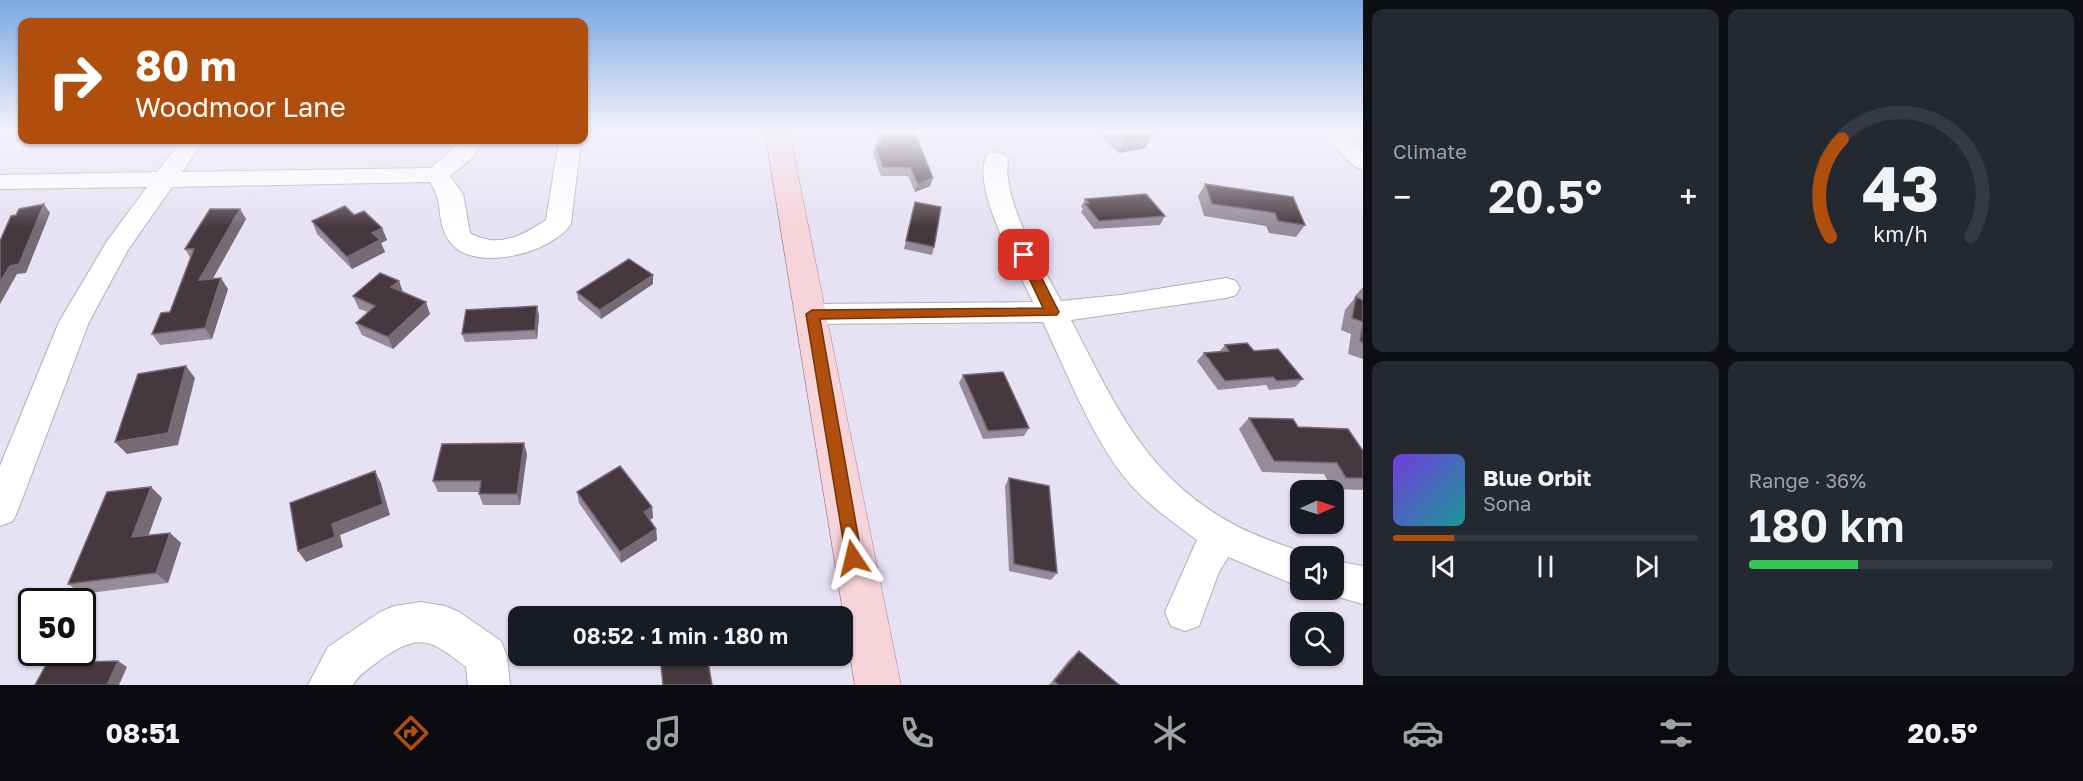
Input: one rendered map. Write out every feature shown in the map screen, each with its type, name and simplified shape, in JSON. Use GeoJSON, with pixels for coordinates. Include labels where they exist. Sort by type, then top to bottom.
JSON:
{"type":"FeatureCollection","features":[{"type":"Feature","properties":{"kind":"main road"},"geometry":{"type":"LineString","coordinates":[[781,163],[812,314],[849,537],[878,685]]}},
{"type":"Feature","properties":{"kind":"street"},"geometry":{"type":"LineString","coordinates":[[0,510],[74,322],[116,247],[175,163]]}},
{"type":"Feature","properties":{"kind":"street"},"geometry":{"type":"LineString","coordinates":[[0,182],[437,174],[452,163]]}},
{"type":"Feature","properties":{"kind":"street"},"geometry":{"type":"LineString","coordinates":[[437,174],[451,194],[456,230],[461,239],[474,247],[499,249],[529,244],[558,224],[567,163]]}},
{"type":"Feature","properties":{"kind":"street"},"geometry":{"type":"LineString","coordinates":[[995,163],[994,173],[999,196],[1052,312],[1112,430],[1134,465],[1166,497],[1220,536],[1290,565]]}},
{"type":"Feature","properties":{"kind":"street"},"geometry":{"type":"LineString","coordinates":[[812,314],[1052,312],[1120,305],[1226,288]]}},
{"type":"Feature","properties":{"kind":"street"},"geometry":{"type":"LineString","coordinates":[[1185,612],[1203,564],[1220,536]]}},
{"type":"Feature","properties":{"kind":"street"},"geometry":{"type":"LineString","coordinates":[[1344,581],[1363,585]]}},
{"type":"Feature","properties":{"kind":"street"},"geometry":{"type":"LineString","coordinates":[[329,685],[342,662],[394,626],[421,622],[445,626],[486,656],[489,685]]}},
{"type":"Feature","properties":{"kind":"building"},"geometry":{"type":"Polygon","coordinates":[[[882,163],[927,163],[933,178],[918,184],[910,168],[883,167],[882,163]]]}},
{"type":"Feature","properties":{"kind":"building"},"geometry":{"type":"Polygon","coordinates":[[[1205,184],[1293,197],[1305,225],[1278,221],[1275,213],[1212,204],[1205,184]]]}},
{"type":"Feature","properties":{"kind":"building"},"geometry":{"type":"Polygon","coordinates":[[[1146,194],[1165,216],[1099,221],[1085,204],[1089,203],[1085,199],[1146,194]]]}},
{"type":"Feature","properties":{"kind":"building"},"geometry":{"type":"Polygon","coordinates":[[[915,202],[941,207],[934,247],[906,241],[915,202]]]}},
{"type":"Feature","properties":{"kind":"building"},"geometry":{"type":"Polygon","coordinates":[[[44,204],[19,264],[10,266],[0,282],[0,241],[11,216],[16,215],[19,209],[44,204]]]}},
{"type":"Feature","properties":{"kind":"building"},"geometry":{"type":"Polygon","coordinates":[[[345,206],[354,215],[364,211],[382,228],[372,233],[380,240],[347,257],[312,221],[345,206]]]}},
{"type":"Feature","properties":{"kind":"building"},"geometry":{"type":"Polygon","coordinates":[[[210,209],[240,209],[199,280],[221,278],[205,328],[152,334],[161,313],[170,312],[194,249],[185,249],[210,209]]]}},
{"type":"Feature","properties":{"kind":"building"},"geometry":{"type":"Polygon","coordinates":[[[629,259],[653,275],[600,310],[577,292],[629,259]]]}},
{"type":"Feature","properties":{"kind":"building"},"geometry":{"type":"Polygon","coordinates":[[[380,273],[399,281],[391,287],[426,302],[388,337],[356,323],[375,306],[353,296],[380,273]]]}},
{"type":"Feature","properties":{"kind":"building"},"geometry":{"type":"Polygon","coordinates":[[[1356,297],[1363,300],[1363,322],[1352,318],[1356,297]]]}},
{"type":"Feature","properties":{"kind":"building"},"geometry":{"type":"Polygon","coordinates":[[[537,306],[535,330],[462,334],[466,310],[537,306]]]}},
{"type":"Feature","properties":{"kind":"building"},"geometry":{"type":"Polygon","coordinates":[[[1363,323],[1363,343],[1360,341],[1363,323]]]}},
{"type":"Feature","properties":{"kind":"building"},"geometry":{"type":"Polygon","coordinates":[[[1247,343],[1254,351],[1278,349],[1303,379],[1277,381],[1273,377],[1225,381],[1204,353],[1229,351],[1225,345],[1247,343]]]}},
{"type":"Feature","properties":{"kind":"building"},"geometry":{"type":"Polygon","coordinates":[[[186,366],[168,433],[115,442],[138,374],[186,366]]]}},
{"type":"Feature","properties":{"kind":"building"},"geometry":{"type":"Polygon","coordinates":[[[1003,372],[1029,428],[988,431],[963,375],[1003,372]]]}},
{"type":"Feature","properties":{"kind":"building"},"geometry":{"type":"Polygon","coordinates":[[[1249,418],[1293,419],[1298,427],[1348,429],[1363,451],[1363,478],[1346,478],[1337,463],[1274,461],[1249,418]]]}},
{"type":"Feature","properties":{"kind":"building"},"geometry":{"type":"Polygon","coordinates":[[[524,443],[517,494],[479,494],[481,481],[433,481],[442,444],[524,443]]]}},
{"type":"Feature","properties":{"kind":"building"},"geometry":{"type":"Polygon","coordinates":[[[620,466],[652,507],[644,512],[656,529],[620,552],[577,492],[620,466]]]}},
{"type":"Feature","properties":{"kind":"building"},"geometry":{"type":"Polygon","coordinates":[[[375,471],[383,504],[332,524],[335,537],[298,551],[290,503],[375,471]]]}},
{"type":"Feature","properties":{"kind":"building"},"geometry":{"type":"Polygon","coordinates":[[[1009,478],[1049,486],[1057,573],[1014,564],[1009,478]]]}},
{"type":"Feature","properties":{"kind":"building"},"geometry":{"type":"Polygon","coordinates":[[[151,487],[132,537],[170,533],[156,573],[68,584],[107,492],[151,487]]]}},
{"type":"Feature","properties":{"kind":"building"},"geometry":{"type":"Polygon","coordinates":[[[1079,651],[1119,685],[1059,685],[1054,681],[1079,651]]]}},
{"type":"Feature","properties":{"kind":"building"},"geometry":{"type":"Polygon","coordinates":[[[118,661],[107,685],[35,685],[45,666],[96,666],[96,662],[118,661]]]}},
{"type":"Feature","properties":{"kind":"building"},"geometry":{"type":"Polygon","coordinates":[[[661,666],[709,666],[712,685],[663,685],[661,666]]]}},
{"type":"Feature","properties":{"kind":"route"},"geometry":{"type":"LineString","coordinates":[[853,558],[812,314],[1052,312],[1024,255]]}}]}
